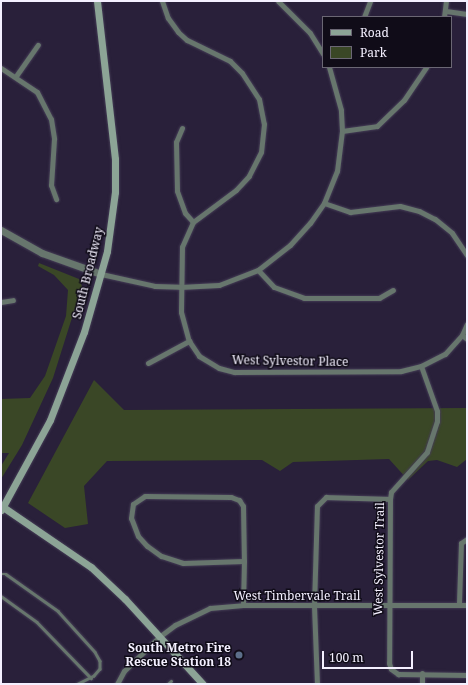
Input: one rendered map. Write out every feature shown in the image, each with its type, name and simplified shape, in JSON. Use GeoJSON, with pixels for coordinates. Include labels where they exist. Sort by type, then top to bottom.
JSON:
{"type":"FeatureCollection","features":[{"type":"Feature","properties":{"kind":"main road","name":"South Broadway"},"geometry":{"type":"LineString","coordinates":[[2,507],[51,419],[84,332],[101,274],[113,218],[115,159],[97,1]]}},
{"type":"Feature","properties":{"kind":"main road"},"geometry":{"type":"LineString","coordinates":[[2,507],[91,567],[125,599],[203,684]]}},
{"type":"Feature","properties":{"kind":"street","name":"West Sylvestor Place"},"geometry":{"type":"LineString","coordinates":[[162,1],[168,18],[178,32],[187,40],[230,61],[242,73],[259,99],[264,124],[261,152],[249,176],[236,190],[193,222],[182,247],[180,287],[181,312],[189,341],[199,356],[219,368],[234,372],[401,371],[422,366],[445,354],[462,335],[467,324]]}},
{"type":"Feature","properties":{"kind":"street"},"geometry":{"type":"LineString","coordinates":[[278,1],[287,3],[310,33],[322,52]]}},
{"type":"Feature","properties":{"kind":"street"},"geometry":{"type":"LineString","coordinates":[[364,16],[370,1]]}},
{"type":"Feature","properties":{"kind":"street"},"geometry":{"type":"LineString","coordinates":[[444,16],[446,1]]}},
{"type":"Feature","properties":{"kind":"street"},"geometry":{"type":"LineString","coordinates":[[446,11],[467,14]]}},
{"type":"Feature","properties":{"kind":"street"},"geometry":{"type":"LineString","coordinates":[[16,76],[38,45]]}},
{"type":"Feature","properties":{"kind":"street"},"geometry":{"type":"LineString","coordinates":[[1,68],[16,76],[36,92],[51,119],[54,139],[51,185],[56,199]]}},
{"type":"Feature","properties":{"kind":"street"},"geometry":{"type":"LineString","coordinates":[[1,230],[42,253],[101,274],[141,283],[180,287],[219,285],[258,270],[290,245],[310,223],[324,202],[337,171],[342,131],[341,110],[329,68]]}},
{"type":"Feature","properties":{"kind":"street"},"geometry":{"type":"LineString","coordinates":[[342,131],[378,126],[404,100],[425,68]]}},
{"type":"Feature","properties":{"kind":"street"},"geometry":{"type":"LineString","coordinates":[[182,128],[176,142],[177,191],[185,213],[193,222]]}},
{"type":"Feature","properties":{"kind":"street"},"geometry":{"type":"LineString","coordinates":[[324,202],[350,212],[400,206],[419,211],[435,219],[452,232],[467,254]]}},
{"type":"Feature","properties":{"kind":"street"},"geometry":{"type":"LineString","coordinates":[[258,270],[274,287],[304,298],[379,298],[394,290]]}},
{"type":"Feature","properties":{"kind":"street"},"geometry":{"type":"LineString","coordinates":[[1,302],[13,300]]}},
{"type":"Feature","properties":{"kind":"street"},"geometry":{"type":"LineString","coordinates":[[462,335],[467,339]]}},
{"type":"Feature","properties":{"kind":"street"},"geometry":{"type":"LineString","coordinates":[[148,363],[189,341]]}},
{"type":"Feature","properties":{"kind":"street","name":"West Sylvestor Trail"},"geometry":{"type":"LineString","coordinates":[[422,366],[437,411],[436,428],[426,452],[391,492],[388,606],[391,669],[398,674],[422,673],[467,675]]}},
{"type":"Feature","properties":{"kind":"street"},"geometry":{"type":"LineString","coordinates":[[243,605],[244,561],[243,506],[239,500],[231,497],[145,496],[132,504],[131,518],[138,536],[147,546],[161,556],[183,563],[244,561]]}},
{"type":"Feature","properties":{"kind":"street"},"geometry":{"type":"LineString","coordinates":[[317,684],[314,606],[317,506],[326,497],[390,499]]}},
{"type":"Feature","properties":{"kind":"street"},"geometry":{"type":"LineString","coordinates":[[459,604],[461,543],[467,539]]}},
{"type":"Feature","properties":{"kind":"street","name":"West Timbervale Trail"},"geometry":{"type":"LineString","coordinates":[[117,684],[124,671],[159,636],[175,624],[210,608],[243,605],[467,605]]}},
{"type":"Feature","properties":{"kind":"street"},"geometry":{"type":"LineString","coordinates":[[422,673],[422,684]]}},
{"type":"Feature","properties":{"kind":"lane"},"geometry":{"type":"LineString","coordinates":[[1,574],[6,574],[47,602],[75,628],[100,661],[100,669],[90,678],[78,684]]}},
{"type":"Feature","properties":{"kind":"lane"},"geometry":{"type":"LineString","coordinates":[[1,596],[36,622],[90,678]]}},
{"type":"Feature","properties":{"kind":"lane"},"geometry":{"type":"LineString","coordinates":[[168,684],[171,681]]}},
{"type":"Feature","properties":{"kind":"green space"},"geometry":{"type":"Polygon","coordinates":[[[39,263],[79,279],[82,286],[53,378],[22,445],[1,479],[1,466],[9,453],[1,453],[1,399],[30,398],[45,376],[66,316],[68,290],[54,275],[38,266],[39,263]]]}},
{"type":"Feature","properties":{"kind":"green space"},"geometry":{"type":"Polygon","coordinates":[[[94,380],[124,410],[467,408],[467,459],[457,467],[437,460],[428,461],[408,480],[389,459],[293,462],[280,471],[262,460],[107,461],[84,486],[88,524],[65,528],[28,503],[94,380]]]}},
{"type":"Feature","properties":{"kind":"place","name":"South Metro Fire Rescue Station 18"},"geometry":{"type":"Point","coordinates":[239,655]}}]}
